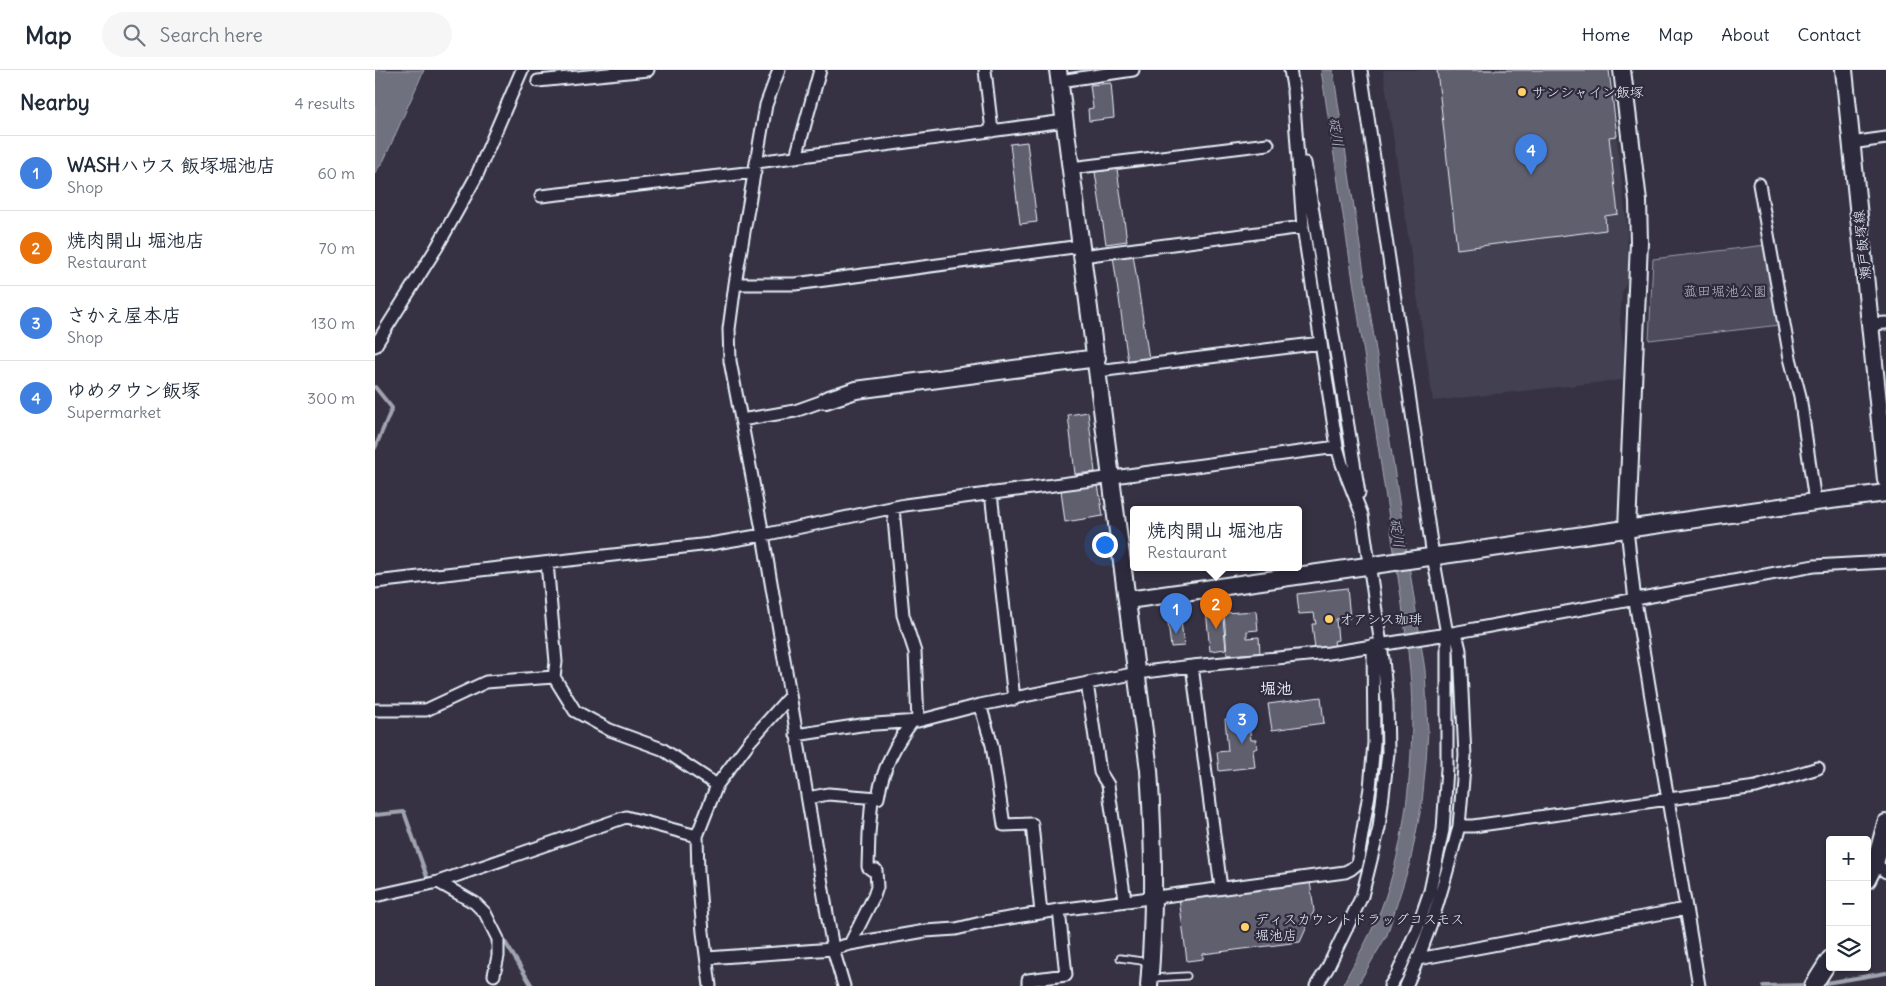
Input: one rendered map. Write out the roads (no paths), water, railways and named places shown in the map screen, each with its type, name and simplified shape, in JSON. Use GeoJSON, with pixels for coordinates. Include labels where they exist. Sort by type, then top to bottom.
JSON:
{"type":"FeatureCollection","features":[{"type":"Feature","properties":{"kind":"street"},"geometry":{"type":"LineString","coordinates":[[375,346],[437,247],[476,177],[523,70]]}},
{"type":"Feature","properties":{"kind":"street"},"geometry":{"type":"LineString","coordinates":[[538,81],[612,72],[647,70]]}},
{"type":"Feature","properties":{"kind":"street"},"geometry":{"type":"LineString","coordinates":[[779,70],[766,105],[735,284],[729,328],[731,361],[763,535],[833,949],[844,986]]}},
{"type":"Feature","properties":{"kind":"street"},"geometry":{"type":"LineString","coordinates":[[796,157],[820,70]]}},
{"type":"Feature","properties":{"kind":"street"},"geometry":{"type":"LineString","coordinates":[[985,70],[992,131]]}},
{"type":"Feature","properties":{"kind":"street"},"geometry":{"type":"LineString","coordinates":[[1133,70],[1059,76],[1098,365],[1149,770],[1153,830],[1154,897],[1150,975]]}},
{"type":"Feature","properties":{"kind":"street"},"geometry":{"type":"LineString","coordinates":[[1290,70],[1371,565],[1387,702],[1388,753],[1379,828],[1362,896],[1327,969],[1316,986]]}},
{"type":"Feature","properties":{"kind":"street"},"geometry":{"type":"LineString","coordinates":[[1361,70],[1431,556],[1448,634],[1447,768],[1443,830],[1431,891],[1417,929],[1397,975],[1390,986]]}},
{"type":"Feature","properties":{"kind":"street"},"geometry":{"type":"LineString","coordinates":[[1622,70],[1638,201],[1639,242],[1627,528],[1635,600],[1699,986]]}},
{"type":"Feature","properties":{"kind":"street","name":"瀬戸飯塚線"},"geometry":{"type":"LineString","coordinates":[[1844,70],[1851,143],[1879,324],[1886,480]]}},
{"type":"Feature","properties":{"kind":"street"},"geometry":{"type":"LineString","coordinates":[[1293,92],[1303,227],[1337,447],[1362,515]]}},
{"type":"Feature","properties":{"kind":"street"},"geometry":{"type":"LineString","coordinates":[[541,196],[756,167],[796,157],[1065,121]]}},
{"type":"Feature","properties":{"kind":"street"},"geometry":{"type":"LineString","coordinates":[[1851,143],[1886,138]]}},
{"type":"Feature","properties":{"kind":"street"},"geometry":{"type":"LineString","coordinates":[[1071,168],[1269,144]]}},
{"type":"Feature","properties":{"kind":"street"},"geometry":{"type":"LineString","coordinates":[[1759,184],[1790,358],[1800,396],[1815,502]]}},
{"type":"Feature","properties":{"kind":"street"},"geometry":{"type":"LineString","coordinates":[[735,284],[795,284],[1303,227]]}},
{"type":"Feature","properties":{"kind":"street"},"geometry":{"type":"LineString","coordinates":[[741,420],[795,411],[857,390],[1321,342]]}},
{"type":"Feature","properties":{"kind":"street"},"geometry":{"type":"LineString","coordinates":[[375,582],[710,544],[893,508],[1112,476],[1337,447]]}},
{"type":"Feature","properties":{"kind":"street"},"geometry":{"type":"LineString","coordinates":[[991,493],[1014,699]]}},
{"type":"Feature","properties":{"kind":"street"},"geometry":{"type":"LineString","coordinates":[[1128,600],[1627,528],[1886,493]]}},
{"type":"Feature","properties":{"kind":"street"},"geometry":{"type":"LineString","coordinates":[[808,798],[828,794],[878,798],[880,782],[885,770],[903,733],[915,721],[915,652],[903,615],[893,508]]}},
{"type":"Feature","properties":{"kind":"street"},"geometry":{"type":"LineString","coordinates":[[796,735],[861,725],[915,721],[1137,673],[1192,666],[1288,658],[1379,645],[1815,566],[1886,562]]}},
{"type":"Feature","properties":{"kind":"street"},"geometry":{"type":"LineString","coordinates":[[547,563],[556,662],[555,677],[575,711],[610,730],[662,749],[717,785]]}},
{"type":"Feature","properties":{"kind":"street"},"geometry":{"type":"LineString","coordinates":[[1405,986],[1418,959],[1440,900],[1459,826],[1465,756],[1460,650],[1448,634]]}},
{"type":"Feature","properties":{"kind":"street"},"geometry":{"type":"LineString","coordinates":[[707,958],[833,949],[850,944],[925,931],[956,929],[985,922],[1125,900],[1345,872],[1357,864],[1370,788],[1379,645]]}},
{"type":"Feature","properties":{"kind":"street"},"geometry":{"type":"LineString","coordinates":[[1192,666],[1221,888]]}},
{"type":"Feature","properties":{"kind":"street"},"geometry":{"type":"LineString","coordinates":[[375,710],[426,710],[486,682],[555,677]]}},
{"type":"Feature","properties":{"kind":"street"},"geometry":{"type":"LineString","coordinates":[[1087,683],[1100,772],[1108,785],[1125,900]]}},
{"type":"Feature","properties":{"kind":"street"},"geometry":{"type":"LineString","coordinates":[[710,986],[698,872],[697,836],[717,785],[750,741],[789,696]]}},
{"type":"Feature","properties":{"kind":"street"},"geometry":{"type":"LineString","coordinates":[[980,706],[991,745],[1004,825],[1032,824],[1041,913]]}},
{"type":"Feature","properties":{"kind":"street"},"geometry":{"type":"LineString","coordinates":[[1459,826],[1473,826],[1757,787],[1818,768]]}},
{"type":"Feature","properties":{"kind":"street"},"geometry":{"type":"LineString","coordinates":[[850,944],[877,887],[876,870],[868,867],[872,798]]}},
{"type":"Feature","properties":{"kind":"street"},"geometry":{"type":"LineString","coordinates":[[375,896],[438,882],[626,817],[697,836]]}},
{"type":"Feature","properties":{"kind":"street"},"geometry":{"type":"LineString","coordinates":[[1880,868],[1886,822]]}},
{"type":"Feature","properties":{"kind":"street"},"geometry":{"type":"LineString","coordinates":[[438,882],[475,903],[485,913],[498,939],[498,956],[494,974]]}},
{"type":"Feature","properties":{"kind":"street"},"geometry":{"type":"LineString","coordinates":[[1418,959],[1685,909]]}},
{"type":"Feature","properties":{"kind":"street"},"geometry":{"type":"LineString","coordinates":[[1028,986],[1028,980],[1066,975],[1059,910]]}},
{"type":"Feature","properties":{"kind":"street"},"geometry":{"type":"LineString","coordinates":[[1815,982],[1826,965]]}},
{"type":"Feature","properties":{"kind":"lane"},"geometry":{"type":"LineString","coordinates":[[1120,958],[1150,975],[1187,976]]}},
{"type":"Feature","properties":{"kind":"water"},"geometry":{"type":"Polygon","coordinates":[[[375,70],[424,70],[384,160],[375,173],[375,70]]]}},
{"type":"Feature","properties":{"kind":"water","name":"碇川"},"geometry":{"type":"Polygon","coordinates":[[[1321,70],[1333,70],[1425,670],[1428,731],[1422,803],[1410,863],[1387,935],[1357,986],[1342,986],[1381,909],[1393,872],[1405,816],[1411,756],[1412,699],[1401,597],[1321,70]]]}},
{"type":"Feature","properties":{"kind":"waterway"},"geometry":{"type":"LineString","coordinates":[[375,387],[392,408],[375,448]]}},
{"type":"Feature","properties":{"kind":"waterway"},"geometry":{"type":"LineString","coordinates":[[375,815],[404,812],[427,877]]}},
{"type":"Feature","properties":{"kind":"waterway"},"geometry":{"type":"LineString","coordinates":[[502,937],[532,986]]}},
{"type":"Feature","properties":{"kind":"waterway"},"geometry":{"type":"LineString","coordinates":[[1820,984],[1886,973]]}},
{"type":"Feature","properties":{"kind":"waterway"},"geometry":{"type":"LineString","coordinates":[[1763,986],[1808,985]]}},
{"type":"Feature","properties":{"kind":"place","name":"サンシャイン飯塚"},"geometry":{"type":"Point","coordinates":[1522,92]}},
{"type":"Feature","properties":{"kind":"place","name":"ゆめタウン飯塚"},"geometry":{"type":"Point","coordinates":[1531,175]}},
{"type":"Feature","properties":{"kind":"place","name":"オアシス珈琲"},"geometry":{"type":"Point","coordinates":[1329,619]}},
{"type":"Feature","properties":{"kind":"place","name":"焼肉開山 堀池店"},"geometry":{"type":"Point","coordinates":[1216,629]}},
{"type":"Feature","properties":{"kind":"place","name":"WASHハウス 飯塚堀池店"},"geometry":{"type":"Point","coordinates":[1176,634]}},
{"type":"Feature","properties":{"kind":"place","name":"さかえ屋本店"},"geometry":{"type":"Point","coordinates":[1242,744]}},
{"type":"Feature","properties":{"kind":"place","name":"ディスカウントドラッグコスモス 堀池店"},"geometry":{"type":"Point","coordinates":[1245,927]}},
{"type":"Feature","properties":{"kind":"district","name":"堀池"},"geometry":{"type":"Point","coordinates":[1276,688]}},
{"type":"Feature","properties":{"kind":"park label","name":"菰田堀池公園"},"geometry":{"type":"Point","coordinates":[1725,291]}}]}
